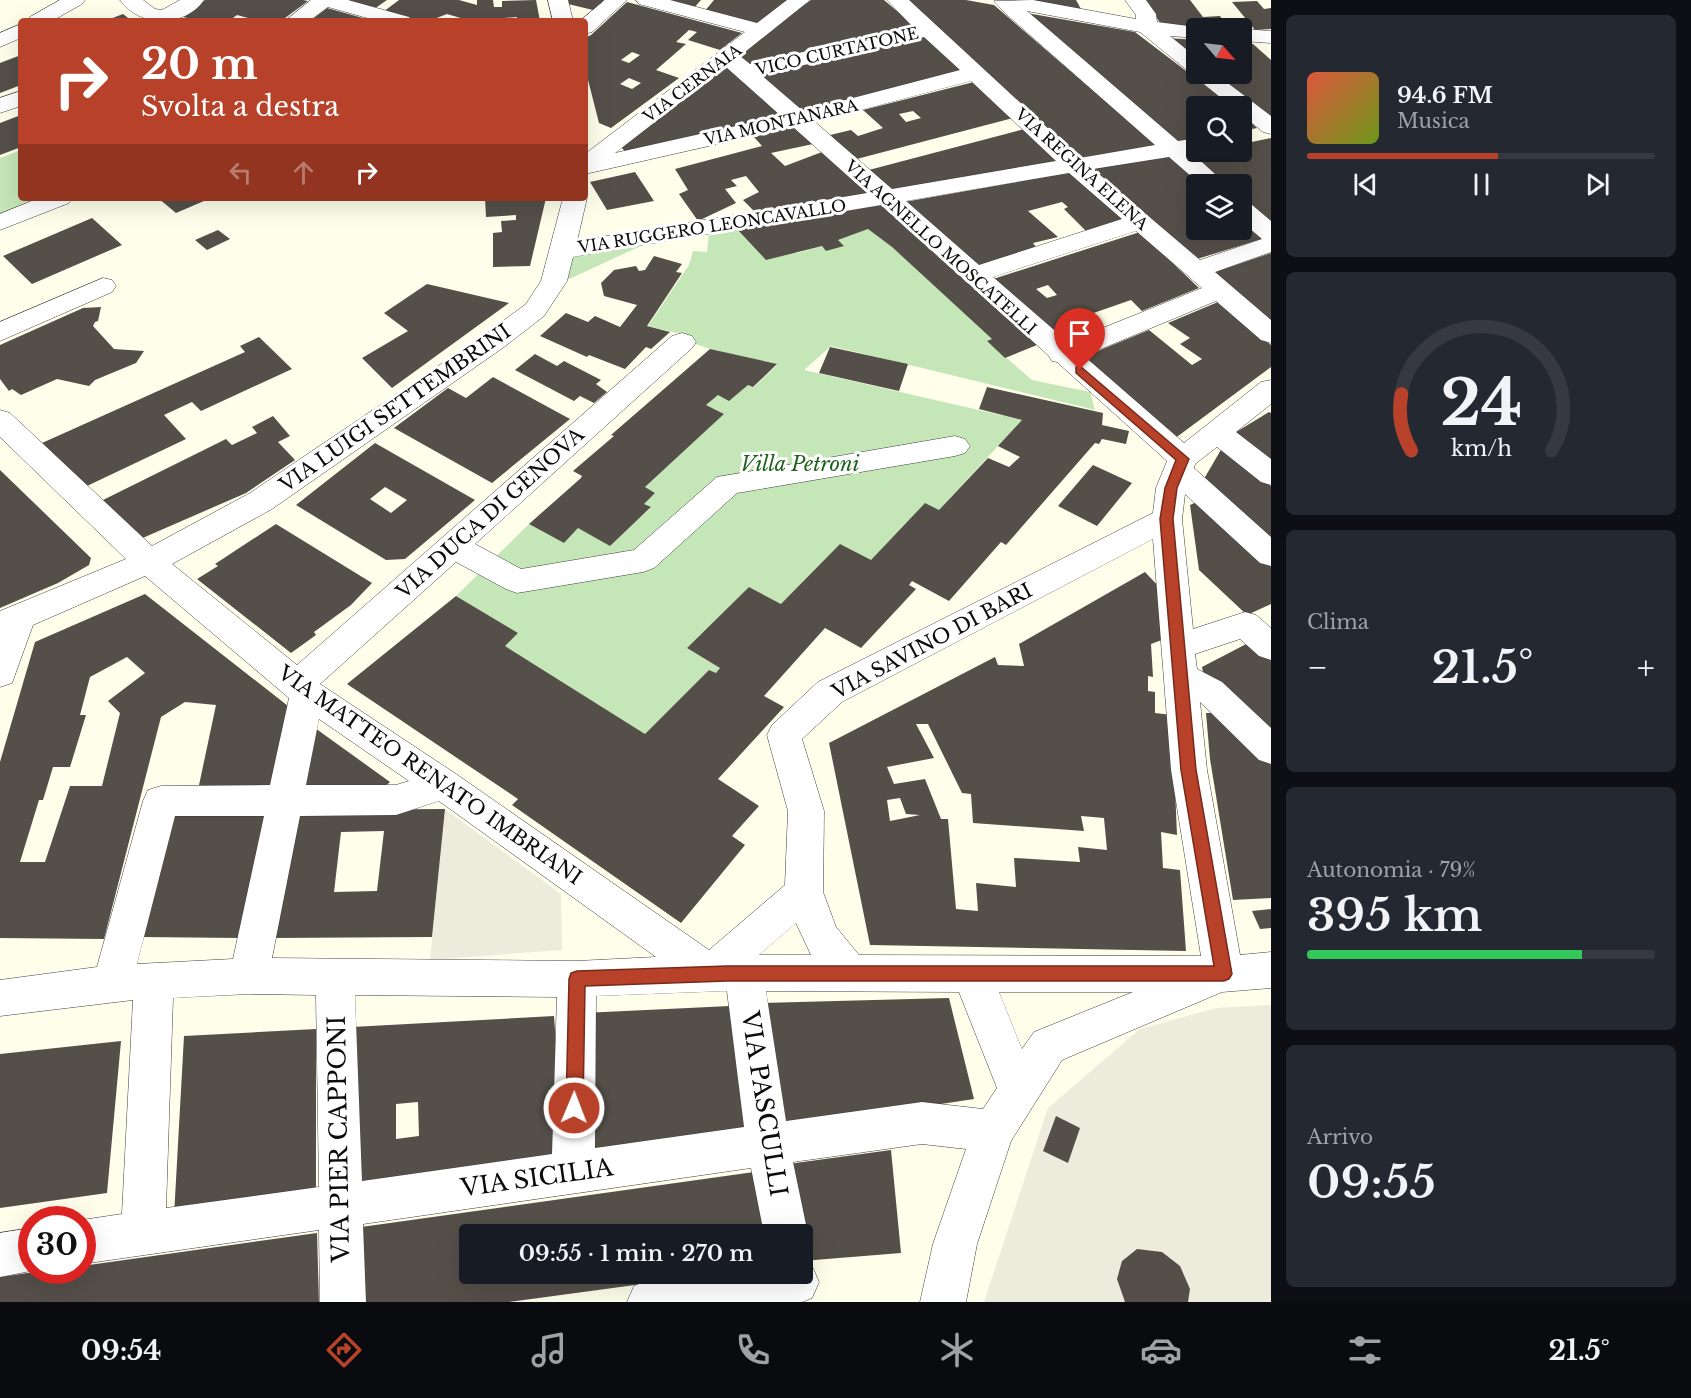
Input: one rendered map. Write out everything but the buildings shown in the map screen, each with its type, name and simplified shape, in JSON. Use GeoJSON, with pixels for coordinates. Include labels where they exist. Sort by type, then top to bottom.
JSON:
{"type":"FeatureCollection","features":[{"type":"Feature","properties":{"kind":"street"},"geometry":{"type":"LineString","coordinates":[[42,18],[75,0]]}},
{"type":"Feature","properties":{"kind":"street"},"geometry":{"type":"LineString","coordinates":[[130,0],[146,14],[163,16],[173,14],[194,0]]}},
{"type":"Feature","properties":{"kind":"street"},"geometry":{"type":"LineString","coordinates":[[299,18],[325,0],[391,18]]}},
{"type":"Feature","properties":{"kind":"street"},"geometry":{"type":"LineString","coordinates":[[558,0],[562,18]]}},
{"type":"Feature","properties":{"kind":"street"},"geometry":{"type":"LineString","coordinates":[[588,25],[617,0]]}},
{"type":"Feature","properties":{"kind":"street"},"geometry":{"type":"LineString","coordinates":[[646,0],[761,30]]}},
{"type":"Feature","properties":{"kind":"street","name":"VIA CERNAIA"},"geometry":{"type":"LineString","coordinates":[[588,164],[736,64],[761,30],[800,0]]}},
{"type":"Feature","properties":{"kind":"street","name":"VIA REGINA ELENA"},"geometry":{"type":"LineString","coordinates":[[897,0],[1075,166],[1271,334]]}},
{"type":"Feature","properties":{"kind":"street"},"geometry":{"type":"LineString","coordinates":[[1135,0],[1146,14],[1148,27],[1156,37],[1186,60]]}},
{"type":"Feature","properties":{"kind":"street"},"geometry":{"type":"LineString","coordinates":[[1004,1],[1148,27],[1186,31]]}},
{"type":"Feature","properties":{"kind":"street"},"geometry":{"type":"LineString","coordinates":[[1004,1],[1202,174]]}},
{"type":"Feature","properties":{"kind":"street","name":"VICO CURTATONE"},"geometry":{"type":"LineString","coordinates":[[736,64],[930,29]]}},
{"type":"Feature","properties":{"kind":"street"},"geometry":{"type":"LineString","coordinates":[[0,41],[18,32]]}},
{"type":"Feature","properties":{"kind":"street","name":"VIA AGNELLO MOSCATELLI"},"geometry":{"type":"LineString","coordinates":[[736,64],[1062,355],[1180,465],[1271,555]]}},
{"type":"Feature","properties":{"kind":"street","name":"VIA MONTANARA"},"geometry":{"type":"LineString","coordinates":[[588,165],[798,119],[976,73]]}},
{"type":"Feature","properties":{"kind":"street"},"geometry":{"type":"LineString","coordinates":[[1214,84],[1264,132]]}},
{"type":"Feature","properties":{"kind":"street"},"geometry":{"type":"LineString","coordinates":[[0,106],[18,99]]}},
{"type":"Feature","properties":{"kind":"street","name":"VIA RUGGERO LEONCAVALLO"},"geometry":{"type":"LineString","coordinates":[[563,251],[1186,147]]}},
{"type":"Feature","properties":{"kind":"street"},"geometry":{"type":"LineString","coordinates":[[0,223],[53,201]]}},
{"type":"Feature","properties":{"kind":"street","name":"VIA LUIGI SETTEMBRINI"},"geometry":{"type":"LineString","coordinates":[[10,621],[149,562],[261,501],[502,335],[535,310],[554,280],[574,201]]}},
{"type":"Feature","properties":{"kind":"street"},"geometry":{"type":"LineString","coordinates":[[1252,218],[1271,234]]}},
{"type":"Feature","properties":{"kind":"street"},"geometry":{"type":"LineString","coordinates":[[973,275],[1140,222]]}},
{"type":"Feature","properties":{"kind":"street"},"geometry":{"type":"LineString","coordinates":[[1196,270],[1271,244]]}},
{"type":"Feature","properties":{"kind":"street"},"geometry":{"type":"LineString","coordinates":[[0,332],[103,285]]}},
{"type":"Feature","properties":{"kind":"street"},"geometry":{"type":"LineString","coordinates":[[1062,355],[1220,290]]}},
{"type":"Feature","properties":{"kind":"street","name":"VIA DUCA DI GENOVA"},"geometry":{"type":"LineString","coordinates":[[302,688],[453,546],[682,342]]}},
{"type":"Feature","properties":{"kind":"street"},"geometry":{"type":"LineString","coordinates":[[1224,974],[1189,770],[1167,519],[1171,488],[1180,465],[1217,432],[1267,398]]}},
{"type":"Feature","properties":{"kind":"street","name":"VIA MATTEO RENATO IMBRIANI"},"geometry":{"type":"LineString","coordinates":[[0,420],[149,562],[302,688],[443,785],[727,973]]}},
{"type":"Feature","properties":{"kind":"street"},"geometry":{"type":"LineString","coordinates":[[1217,432],[1271,474]]}},
{"type":"Feature","properties":{"kind":"street"},"geometry":{"type":"LineString","coordinates":[[453,546],[517,581],[643,560],[728,484],[955,446]]}},
{"type":"Feature","properties":{"kind":"street","name":"VIA SAVINO DI BARI"},"geometry":{"type":"LineString","coordinates":[[849,973],[820,937],[804,892],[806,810],[784,735],[830,692],[1167,519]]}},
{"type":"Feature","properties":{"kind":"street"},"geometry":{"type":"LineString","coordinates":[[1180,662],[1258,619],[1271,647]]}},
{"type":"Feature","properties":{"kind":"street"},"geometry":{"type":"LineString","coordinates":[[0,674],[10,621]]}},
{"type":"Feature","properties":{"kind":"street"},"geometry":{"type":"LineString","coordinates":[[1180,662],[1271,750]]}},
{"type":"Feature","properties":{"kind":"street"},"geometry":{"type":"LineString","coordinates":[[249,976],[286,801],[302,688]]}},
{"type":"Feature","properties":{"kind":"street"},"geometry":{"type":"LineString","coordinates":[[112,983],[161,801],[396,800],[443,785]]}},
{"type":"Feature","properties":{"kind":"street"},"geometry":{"type":"LineString","coordinates":[[727,973],[804,892]]}},
{"type":"Feature","properties":{"kind":"street"},"geometry":{"type":"LineString","coordinates":[[0,998],[112,983],[249,976],[577,979],[727,973],[1224,974],[1271,970]]}},
{"type":"Feature","properties":{"kind":"street","name":"VIA PASCULLI"},"geometry":{"type":"LineString","coordinates":[[727,973],[768,1145],[784,1224]]}},
{"type":"Feature","properties":{"kind":"street"},"geometry":{"type":"LineString","coordinates":[[972,974],[1019,1091]]}},
{"type":"Feature","properties":{"kind":"street"},"geometry":{"type":"LineString","coordinates":[[943,1302],[955,1244],[993,1131],[1048,1046],[1224,974]]}},
{"type":"Feature","properties":{"kind":"street","name":"VIA PIER CAPPONI"},"geometry":{"type":"LineString","coordinates":[[335,975],[343,1302]]}},
{"type":"Feature","properties":{"kind":"street"},"geometry":{"type":"LineString","coordinates":[[573,1173],[577,979]]}},
{"type":"Feature","properties":{"kind":"street"},"geometry":{"type":"LineString","coordinates":[[143,1233],[154,981]]}},
{"type":"Feature","properties":{"kind":"street","name":"VIA SICILIA"},"geometry":{"type":"LineString","coordinates":[[96,1240],[922,1123],[993,1131]]}},
{"type":"Feature","properties":{"kind":"street"},"geometry":{"type":"LineString","coordinates":[[0,1255],[18,1252]]}},
{"type":"Feature","properties":{"kind":"street"},"geometry":{"type":"LineString","coordinates":[[650,1302],[797,1286]]}},
{"type":"Feature","properties":{"kind":"green space"},"geometry":{"type":"Polygon","coordinates":[[[18,151],[18,201],[29,201],[0,213],[0,158],[18,151]]]}},
{"type":"Feature","properties":{"kind":"green space","name":"Villa Petroni"},"geometry":{"type":"Polygon","coordinates":[[[737,229],[797,253],[822,246],[826,251],[843,246],[838,240],[868,229],[892,247],[992,339],[987,341],[1032,380],[1090,392],[1095,410],[831,346],[804,370],[1022,420],[939,510],[924,504],[871,560],[781,604],[749,587],[687,648],[720,668],[716,673],[709,670],[645,734],[505,646],[518,633],[456,596],[529,524],[564,543],[578,528],[610,545],[651,508],[644,504],[655,493],[645,487],[724,414],[706,405],[718,395],[730,400],[748,385],[754,387],[777,365],[710,349],[681,339],[685,335],[648,326],[689,265],[693,251],[707,252],[709,234],[737,229]]]}},
{"type":"Feature","properties":{"kind":"green space"},"geometry":{"type":"Polygon","coordinates":[[[645,244],[567,280],[573,256],[645,244]]]}},
{"type":"Feature","properties":{"kind":"shaded area"},"geometry":{"type":"Polygon","coordinates":[[[445,809],[561,894],[562,950],[430,960],[445,809]]]}},
{"type":"Feature","properties":{"kind":"shaded area"},"geometry":{"type":"Polygon","coordinates":[[[1271,1005],[1271,1302],[984,1302],[1048,1108],[1140,1029],[1216,1008],[1271,1005]]]}},
{"type":"Feature","properties":{"kind":"route"},"geometry":{"type":"LineString","coordinates":[[574,1108],[577,979],[710,973],[1224,974],[1189,770],[1167,519],[1171,488],[1183,459],[1080,370]]}}]}
